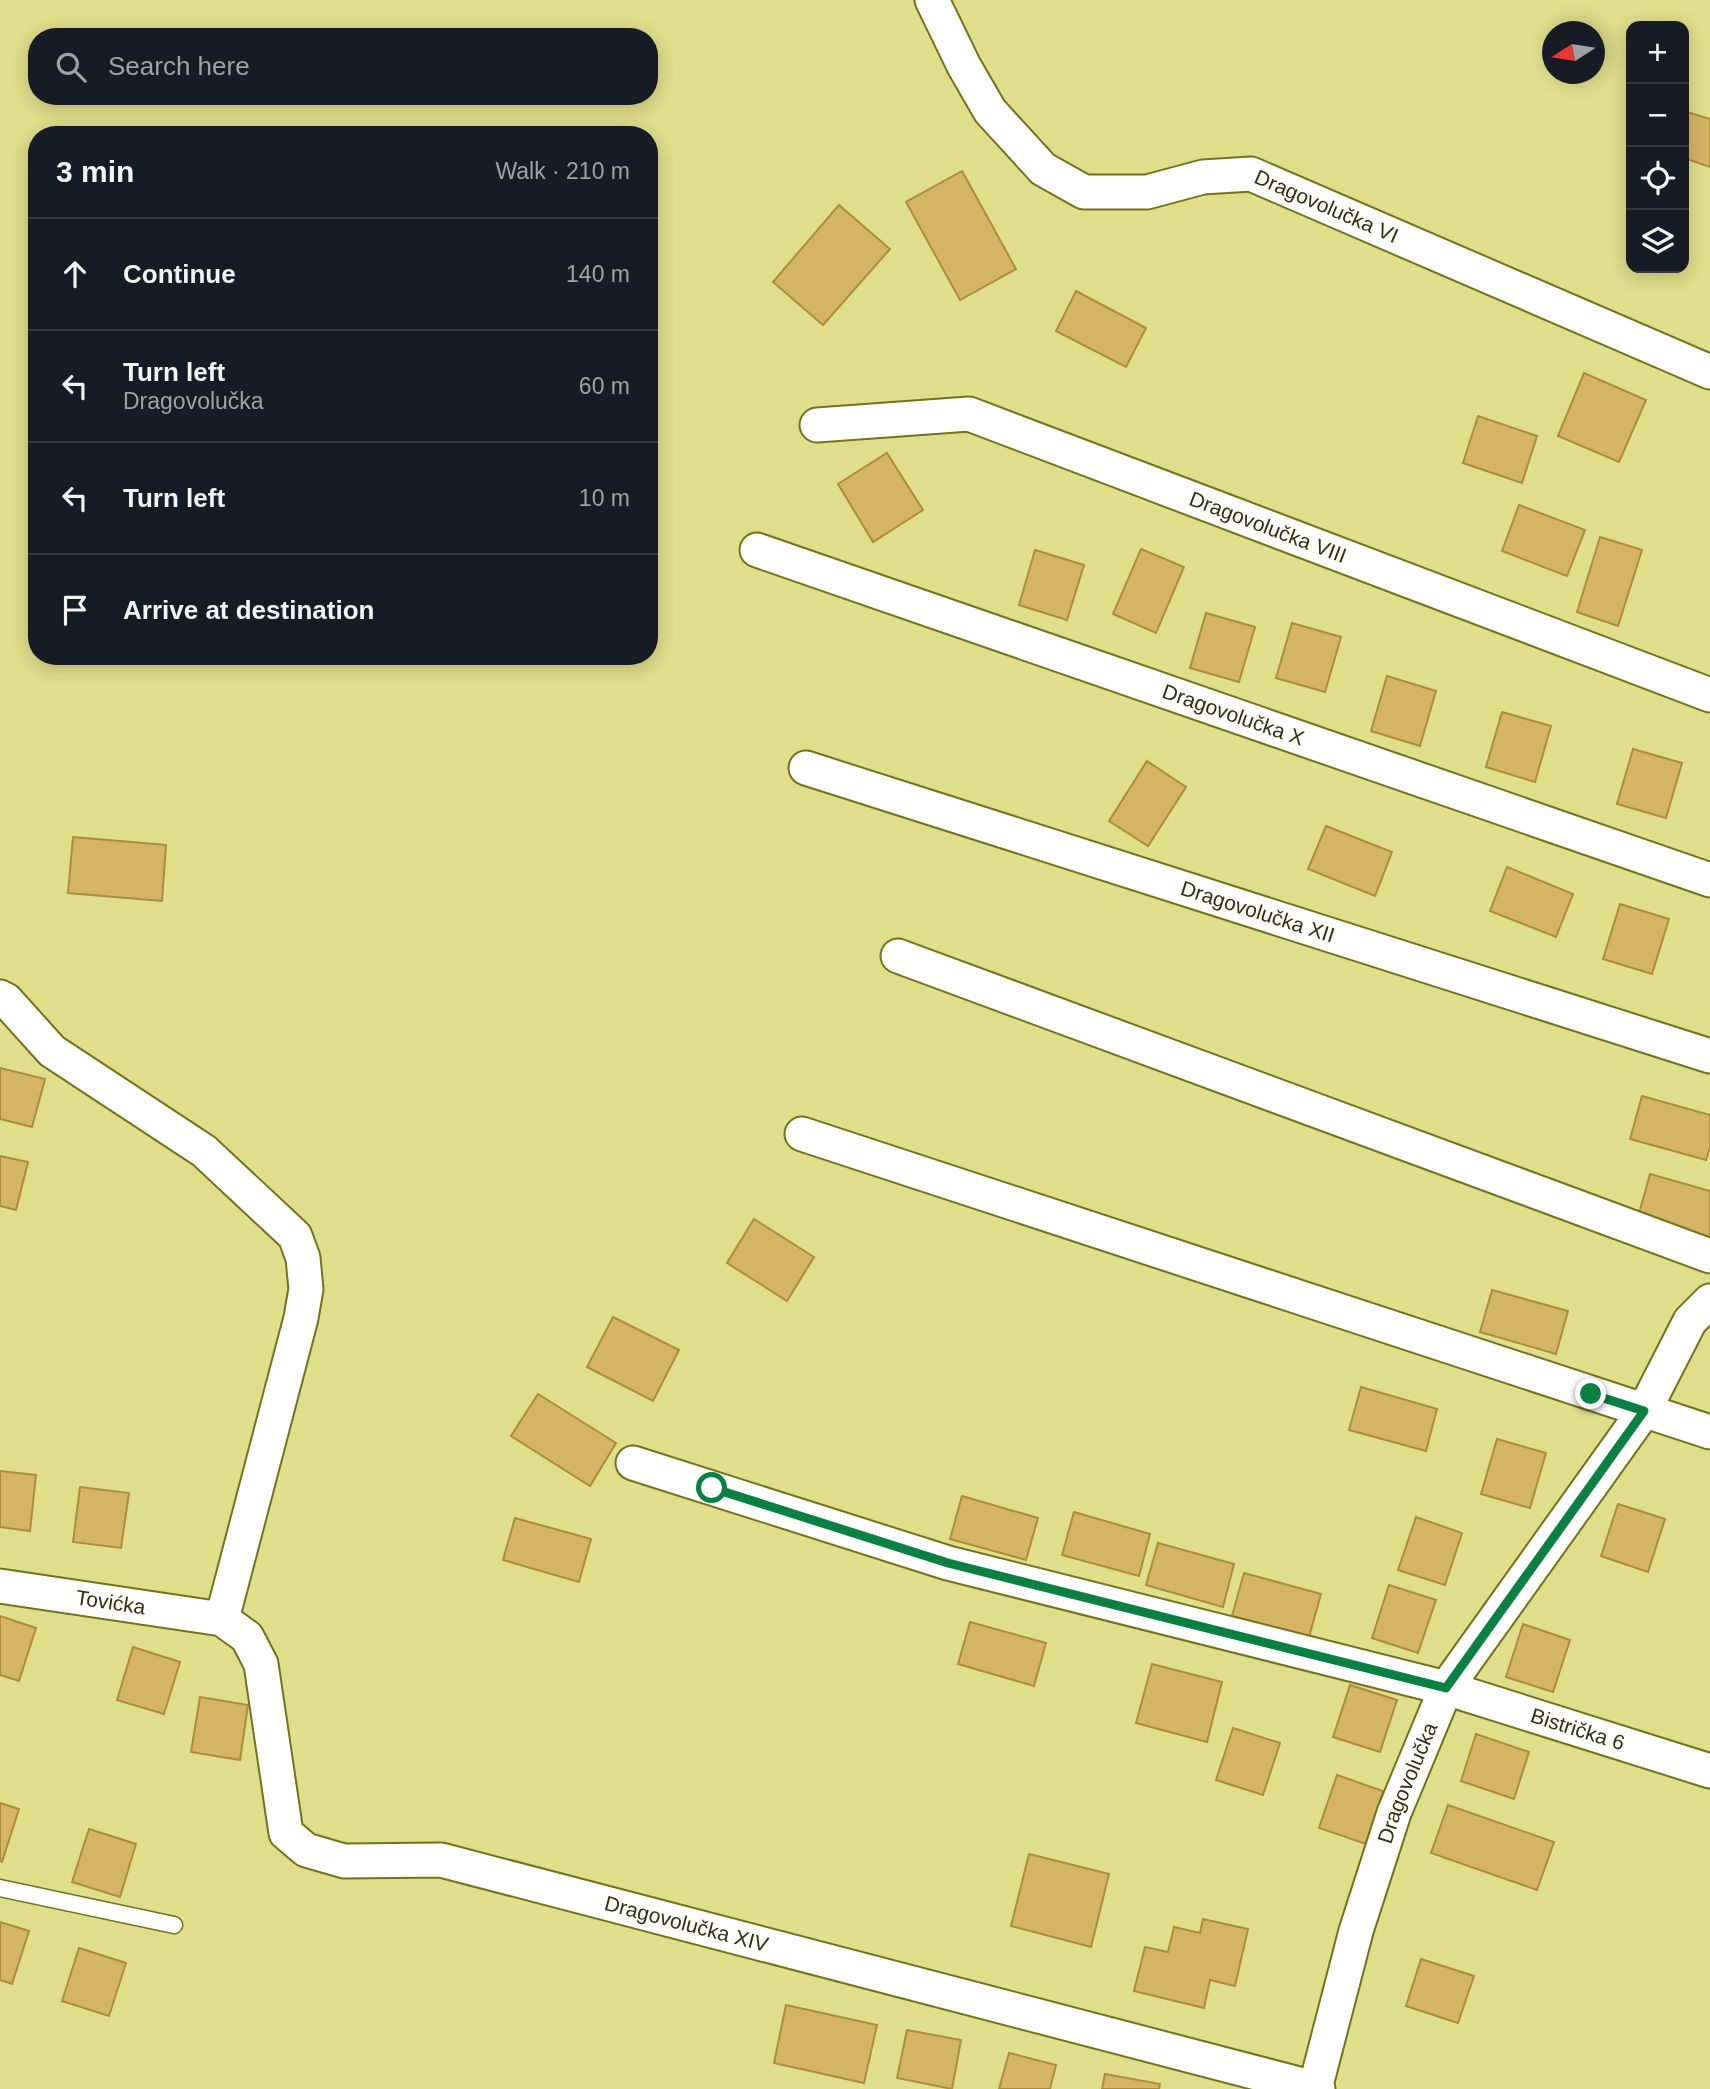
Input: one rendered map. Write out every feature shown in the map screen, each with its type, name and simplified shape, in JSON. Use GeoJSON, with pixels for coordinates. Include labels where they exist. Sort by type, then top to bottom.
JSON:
{"type":"FeatureCollection","features":[{"type":"Feature","properties":{"kind":"street","name":"Dragovolučka VI"},"geometry":{"type":"LineString","coordinates":[[932,0],[964,66],[990,110],[1043,169],[1084,192],[1147,192],[1203,177],[1251,174],[1710,372]]}},
{"type":"Feature","properties":{"kind":"street","name":"Dragovolučka VIII"},"geometry":{"type":"LineString","coordinates":[[817,425],[969,414],[1710,695]]}},
{"type":"Feature","properties":{"kind":"street","name":"Dragovolučka X"},"geometry":{"type":"LineString","coordinates":[[757,550],[1710,880]]}},
{"type":"Feature","properties":{"kind":"street","name":"Dragovolučka XII"},"geometry":{"type":"LineString","coordinates":[[806,768],[1710,1056]]}},
{"type":"Feature","properties":{"kind":"street"},"geometry":{"type":"LineString","coordinates":[[898,956],[1710,1256]]}},
{"type":"Feature","properties":{"kind":"street"},"geometry":{"type":"LineString","coordinates":[[0,997],[6,1000],[52,1051],[204,1151],[295,1236],[303,1258],[306,1289],[301,1318],[222,1619]]}},
{"type":"Feature","properties":{"kind":"street"},"geometry":{"type":"LineString","coordinates":[[802,1134],[1710,1432]]}},
{"type":"Feature","properties":{"kind":"street","name":"Dragovolučka"},"geometry":{"type":"LineString","coordinates":[[1316,2089],[1356,1931],[1394,1813],[1446,1688],[1644,1411],[1689,1321],[1710,1301]]}},
{"type":"Feature","properties":{"kind":"street","name":"Bistrička 6"},"geometry":{"type":"LineString","coordinates":[[633,1463],[948,1563],[1446,1688],[1710,1771]]}},
{"type":"Feature","properties":{"kind":"street","name":"Tovićka"},"geometry":{"type":"LineString","coordinates":[[0,1586],[222,1619]]}},
{"type":"Feature","properties":{"kind":"street","name":"Dragovolučka XIV"},"geometry":{"type":"LineString","coordinates":[[222,1619],[247,1637],[261,1664],[286,1833],[306,1850],[344,1861],[441,1860],[1316,2089]]}},
{"type":"Feature","properties":{"kind":"lane"},"geometry":{"type":"LineString","coordinates":[[0,1888],[174,1925]]}},
{"type":"Feature","properties":{"kind":"building"},"geometry":{"type":"Polygon","coordinates":[[[1689,113],[1710,119],[1710,167],[1689,160],[1689,113]]]}},
{"type":"Feature","properties":{"kind":"building"},"geometry":{"type":"Polygon","coordinates":[[[962,171],[1016,269],[960,300],[906,202],[962,171]]]}},
{"type":"Feature","properties":{"kind":"building"},"geometry":{"type":"Polygon","coordinates":[[[839,205],[890,249],[823,325],[773,282],[839,205]]]}},
{"type":"Feature","properties":{"kind":"building"},"geometry":{"type":"Polygon","coordinates":[[[1076,291],[1146,328],[1126,367],[1056,331],[1076,291]]]}},
{"type":"Feature","properties":{"kind":"building"},"geometry":{"type":"Polygon","coordinates":[[[1584,373],[1646,400],[1619,462],[1558,436],[1584,373]]]}},
{"type":"Feature","properties":{"kind":"building"},"geometry":{"type":"Polygon","coordinates":[[[1478,416],[1537,436],[1522,483],[1463,463],[1478,416]]]}},
{"type":"Feature","properties":{"kind":"building"},"geometry":{"type":"Polygon","coordinates":[[[887,453],[923,510],[873,542],[838,484],[887,453]]]}},
{"type":"Feature","properties":{"kind":"building"},"geometry":{"type":"Polygon","coordinates":[[[1519,505],[1585,530],[1567,576],[1502,551],[1519,505]]]}},
{"type":"Feature","properties":{"kind":"building"},"geometry":{"type":"Polygon","coordinates":[[[1600,537],[1642,550],[1618,626],[1577,612],[1600,537]]]}},
{"type":"Feature","properties":{"kind":"building"},"geometry":{"type":"Polygon","coordinates":[[[1141,549],[1184,567],[1156,633],[1113,614],[1141,549]]]}},
{"type":"Feature","properties":{"kind":"building"},"geometry":{"type":"Polygon","coordinates":[[[1035,550],[1084,565],[1067,620],[1019,605],[1035,550]]]}},
{"type":"Feature","properties":{"kind":"building"},"geometry":{"type":"Polygon","coordinates":[[[1206,613],[1255,627],[1239,682],[1190,668],[1206,613]]]}},
{"type":"Feature","properties":{"kind":"building"},"geometry":{"type":"Polygon","coordinates":[[[1292,623],[1341,637],[1325,692],[1276,678],[1292,623]]]}},
{"type":"Feature","properties":{"kind":"building"},"geometry":{"type":"Polygon","coordinates":[[[1387,676],[1436,691],[1420,746],[1371,731],[1387,676]]]}},
{"type":"Feature","properties":{"kind":"building"},"geometry":{"type":"Polygon","coordinates":[[[1502,712],[1551,726],[1535,782],[1486,767],[1502,712]]]}},
{"type":"Feature","properties":{"kind":"building"},"geometry":{"type":"Polygon","coordinates":[[[1633,749],[1682,763],[1666,818],[1617,804],[1633,749]]]}},
{"type":"Feature","properties":{"kind":"building"},"geometry":{"type":"Polygon","coordinates":[[[1147,761],[1186,787],[1148,846],[1109,821],[1147,761]]]}},
{"type":"Feature","properties":{"kind":"building"},"geometry":{"type":"Polygon","coordinates":[[[1326,826],[1392,852],[1375,896],[1308,869],[1326,826]]]}},
{"type":"Feature","properties":{"kind":"building"},"geometry":{"type":"Polygon","coordinates":[[[73,837],[166,845],[162,901],[68,893],[73,837]]]}},
{"type":"Feature","properties":{"kind":"building"},"geometry":{"type":"Polygon","coordinates":[[[1507,867],[1573,894],[1556,937],[1490,911],[1507,867]]]}},
{"type":"Feature","properties":{"kind":"building"},"geometry":{"type":"Polygon","coordinates":[[[1620,904],[1669,919],[1652,974],[1603,959],[1620,904]]]}},
{"type":"Feature","properties":{"kind":"building"},"geometry":{"type":"Polygon","coordinates":[[[0,1068],[45,1079],[32,1127],[0,1119],[0,1068]]]}},
{"type":"Feature","properties":{"kind":"building"},"geometry":{"type":"Polygon","coordinates":[[[1642,1096],[1710,1115],[1710,1148],[1706,1160],[1630,1139],[1642,1096]]]}},
{"type":"Feature","properties":{"kind":"building"},"geometry":{"type":"Polygon","coordinates":[[[0,1156],[28,1162],[16,1210],[0,1206],[0,1156]]]}},
{"type":"Feature","properties":{"kind":"building"},"geometry":{"type":"Polygon","coordinates":[[[1650,1174],[1710,1191],[1710,1237],[1638,1217],[1650,1174]]]}},
{"type":"Feature","properties":{"kind":"building"},"geometry":{"type":"Polygon","coordinates":[[[754,1219],[814,1257],[787,1301],[727,1263],[754,1219]]]}},
{"type":"Feature","properties":{"kind":"building"},"geometry":{"type":"Polygon","coordinates":[[[1492,1290],[1568,1311],[1556,1354],[1480,1332],[1492,1290]]]}},
{"type":"Feature","properties":{"kind":"building"},"geometry":{"type":"Polygon","coordinates":[[[613,1317],[679,1350],[653,1401],[587,1367],[613,1317]]]}},
{"type":"Feature","properties":{"kind":"building"},"geometry":{"type":"Polygon","coordinates":[[[1361,1387],[1437,1409],[1426,1451],[1349,1430],[1361,1387]]]}},
{"type":"Feature","properties":{"kind":"building"},"geometry":{"type":"Polygon","coordinates":[[[538,1394],[616,1443],[590,1486],[511,1436],[538,1394]]]}},
{"type":"Feature","properties":{"kind":"building"},"geometry":{"type":"Polygon","coordinates":[[[1497,1439],[1546,1453],[1530,1508],[1481,1494],[1497,1439]]]}},
{"type":"Feature","properties":{"kind":"building"},"geometry":{"type":"Polygon","coordinates":[[[0,1471],[36,1475],[30,1531],[0,1527],[0,1471]]]}},
{"type":"Feature","properties":{"kind":"building"},"geometry":{"type":"Polygon","coordinates":[[[80,1487],[129,1493],[121,1548],[73,1542],[80,1487]]]}},
{"type":"Feature","properties":{"kind":"building"},"geometry":{"type":"Polygon","coordinates":[[[962,1496],[1038,1518],[1026,1560],[950,1539],[962,1496]]]}},
{"type":"Feature","properties":{"kind":"building"},"geometry":{"type":"Polygon","coordinates":[[[1618,1504],[1665,1519],[1648,1572],[1601,1556],[1618,1504]]]}},
{"type":"Feature","properties":{"kind":"building"},"geometry":{"type":"Polygon","coordinates":[[[1074,1512],[1150,1534],[1139,1576],[1062,1555],[1074,1512]]]}},
{"type":"Feature","properties":{"kind":"building"},"geometry":{"type":"Polygon","coordinates":[[[1416,1517],[1462,1533],[1445,1585],[1398,1570],[1416,1517]]]}},
{"type":"Feature","properties":{"kind":"building"},"geometry":{"type":"Polygon","coordinates":[[[515,1518],[591,1539],[579,1582],[503,1560],[515,1518]]]}},
{"type":"Feature","properties":{"kind":"building"},"geometry":{"type":"Polygon","coordinates":[[[1158,1543],[1234,1564],[1223,1607],[1146,1585],[1158,1543]]]}},
{"type":"Feature","properties":{"kind":"building"},"geometry":{"type":"Polygon","coordinates":[[[1244,1573],[1321,1594],[1309,1637],[1232,1616],[1244,1573]]]}},
{"type":"Feature","properties":{"kind":"building"},"geometry":{"type":"Polygon","coordinates":[[[1389,1585],[1436,1600],[1418,1653],[1372,1638],[1389,1585]]]}},
{"type":"Feature","properties":{"kind":"building"},"geometry":{"type":"Polygon","coordinates":[[[0,1616],[36,1628],[19,1681],[0,1675],[0,1616]]]}},
{"type":"Feature","properties":{"kind":"building"},"geometry":{"type":"Polygon","coordinates":[[[970,1622],[1046,1643],[1034,1686],[958,1664],[970,1622]]]}},
{"type":"Feature","properties":{"kind":"building"},"geometry":{"type":"Polygon","coordinates":[[[1523,1624],[1570,1640],[1553,1692],[1506,1677],[1523,1624]]]}},
{"type":"Feature","properties":{"kind":"building"},"geometry":{"type":"Polygon","coordinates":[[[133,1647],[180,1662],[164,1714],[117,1700],[133,1647]]]}},
{"type":"Feature","properties":{"kind":"building"},"geometry":{"type":"Polygon","coordinates":[[[1152,1664],[1222,1682],[1207,1742],[1136,1723],[1152,1664]]]}},
{"type":"Feature","properties":{"kind":"building"},"geometry":{"type":"Polygon","coordinates":[[[1350,1685],[1397,1700],[1380,1752],[1333,1737],[1350,1685]]]}},
{"type":"Feature","properties":{"kind":"building"},"geometry":{"type":"Polygon","coordinates":[[[200,1697],[248,1705],[240,1760],[191,1752],[200,1697]]]}},
{"type":"Feature","properties":{"kind":"building"},"geometry":{"type":"Polygon","coordinates":[[[1233,1728],[1280,1743],[1263,1795],[1216,1780],[1233,1728]]]}},
{"type":"Feature","properties":{"kind":"building"},"geometry":{"type":"Polygon","coordinates":[[[1476,1734],[1529,1752],[1514,1799],[1461,1781],[1476,1734]]]}},
{"type":"Feature","properties":{"kind":"building"},"geometry":{"type":"Polygon","coordinates":[[[1337,1775],[1383,1791],[1366,1844],[1319,1828],[1337,1775]]]}},
{"type":"Feature","properties":{"kind":"building"},"geometry":{"type":"Polygon","coordinates":[[[0,1803],[19,1809],[2,1862],[0,1861],[0,1803]]]}},
{"type":"Feature","properties":{"kind":"building"},"geometry":{"type":"Polygon","coordinates":[[[1448,1805],[1554,1842],[1537,1890],[1431,1853],[1448,1805]]]}},
{"type":"Feature","properties":{"kind":"building"},"geometry":{"type":"Polygon","coordinates":[[[89,1829],[136,1844],[120,1897],[72,1882],[89,1829]]]}},
{"type":"Feature","properties":{"kind":"building"},"geometry":{"type":"Polygon","coordinates":[[[1029,1854],[1109,1874],[1091,1947],[1011,1926],[1029,1854]]]}},
{"type":"Feature","properties":{"kind":"building"},"geometry":{"type":"Polygon","coordinates":[[[1203,1919],[1248,1929],[1235,1986],[1210,1980],[1204,2008],[1134,1991],[1145,1947],[1168,1952],[1174,1927],[1200,1933],[1203,1919]]]}},
{"type":"Feature","properties":{"kind":"building"},"geometry":{"type":"Polygon","coordinates":[[[0,1922],[29,1931],[12,1984],[0,1980],[0,1922]]]}},
{"type":"Feature","properties":{"kind":"building"},"geometry":{"type":"Polygon","coordinates":[[[79,1948],[126,1963],[109,2016],[62,2001],[79,1948]]]}},
{"type":"Feature","properties":{"kind":"building"},"geometry":{"type":"Polygon","coordinates":[[[1421,1959],[1474,1976],[1458,2023],[1406,2006],[1421,1959]]]}},
{"type":"Feature","properties":{"kind":"building"},"geometry":{"type":"Polygon","coordinates":[[[786,2005],[877,2025],[864,2083],[774,2063],[786,2005]]]}},
{"type":"Feature","properties":{"kind":"building"},"geometry":{"type":"Polygon","coordinates":[[[907,2030],[961,2040],[952,2089],[897,2078],[907,2030]]]}},
{"type":"Feature","properties":{"kind":"building"},"geometry":{"type":"Polygon","coordinates":[[[1009,2053],[1056,2065],[1050,2089],[999,2089],[1009,2053]]]}},
{"type":"Feature","properties":{"kind":"building"},"geometry":{"type":"Polygon","coordinates":[[[1105,2074],[1160,2084],[1159,2089],[1102,2089],[1105,2074]]]}},
{"type":"Feature","properties":{"kind":"route"},"geometry":{"type":"LineString","coordinates":[[712,1488],[948,1563],[1446,1688],[1644,1411],[1591,1394]]}}]}
